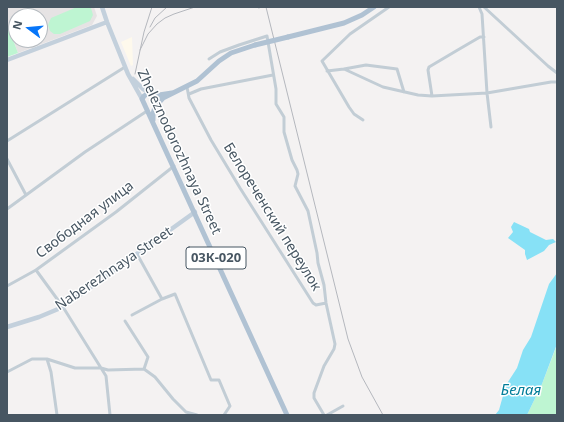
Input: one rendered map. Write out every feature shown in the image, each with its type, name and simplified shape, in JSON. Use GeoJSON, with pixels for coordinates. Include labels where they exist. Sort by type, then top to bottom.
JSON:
{"type":"FeatureCollection","features":[{"type":"Feature","properties":{"kind":"main road"},"geometry":{"type":"LineString","coordinates":[[172,94],[146,95],[143,101],[147,107],[150,107],[158,100],[172,94],[187,87],[197,81],[225,57],[238,50],[335,26],[362,15],[374,7]]}},
{"type":"Feature","properties":{"kind":"main road"},"geometry":{"type":"LineString","coordinates":[[155,125],[153,116],[154,110],[163,98]]}},
{"type":"Feature","properties":{"kind":"main road","name":"Zheleznodorozhnaya Street"},"geometry":{"type":"LineString","coordinates":[[143,101],[287,415]]}},
{"type":"Feature","properties":{"kind":"street","name":"Zheleznodorozhnaya Street"},"geometry":{"type":"LineString","coordinates":[[102,7],[128,74],[143,101]]}},
{"type":"Feature","properties":{"kind":"street"},"geometry":{"type":"LineString","coordinates":[[363,120],[354,114],[349,107],[322,61],[350,34],[389,7]]}},
{"type":"Feature","properties":{"kind":"street"},"geometry":{"type":"LineString","coordinates":[[479,7],[482,14],[487,93],[491,127]]}},
{"type":"Feature","properties":{"kind":"street"},"geometry":{"type":"LineString","coordinates":[[484,7],[557,73]]}},
{"type":"Feature","properties":{"kind":"street"},"geometry":{"type":"LineString","coordinates":[[362,15],[367,22]]}},
{"type":"Feature","properties":{"kind":"street"},"geometry":{"type":"LineString","coordinates":[[7,60],[107,22]]}},
{"type":"Feature","properties":{"kind":"street"},"geometry":{"type":"LineString","coordinates":[[209,59],[220,52],[239,44],[267,36],[276,89],[276,104],[284,117],[284,132],[298,174],[295,186],[308,211],[318,263],[324,285],[326,303]]}},
{"type":"Feature","properties":{"kind":"street"},"geometry":{"type":"LineString","coordinates":[[432,96],[428,70],[429,67],[456,50],[480,37],[484,37]]}},
{"type":"Feature","properties":{"kind":"street"},"geometry":{"type":"LineString","coordinates":[[327,71],[366,65],[397,69],[404,92]]}},
{"type":"Feature","properties":{"kind":"street"},"geometry":{"type":"LineString","coordinates":[[7,141],[125,67],[141,88],[156,95]]}},
{"type":"Feature","properties":{"kind":"street"},"geometry":{"type":"LineString","coordinates":[[344,69],[370,82],[390,89],[432,96],[487,93],[557,82]]}},
{"type":"Feature","properties":{"kind":"street"},"geometry":{"type":"LineString","coordinates":[[189,94],[201,89],[273,76]]}},
{"type":"Feature","properties":{"kind":"street","name":"Белореченский переулок"},"geometry":{"type":"LineString","coordinates":[[187,87],[189,98],[211,140],[313,303],[316,305],[326,303],[335,344],[316,386],[314,398],[325,415]]}},
{"type":"Feature","properties":{"kind":"street"},"geometry":{"type":"LineString","coordinates":[[7,209],[85,152],[147,110]]}},
{"type":"Feature","properties":{"kind":"street"},"geometry":{"type":"LineString","coordinates":[[7,159],[26,195]]}},
{"type":"Feature","properties":{"kind":"street","name":"Свободная улица"},"geometry":{"type":"LineString","coordinates":[[7,286],[36,270],[116,212],[174,166]]}},
{"type":"Feature","properties":{"kind":"street","name":"Naberezhnaya Street"},"geometry":{"type":"LineString","coordinates":[[7,327],[39,317],[63,307],[195,212]]}},
{"type":"Feature","properties":{"kind":"street"},"geometry":{"type":"LineString","coordinates":[[137,254],[162,299]]}},
{"type":"Feature","properties":{"kind":"street"},"geometry":{"type":"LineString","coordinates":[[36,270],[63,307],[106,376],[110,415]]}},
{"type":"Feature","properties":{"kind":"street"},"geometry":{"type":"LineString","coordinates":[[132,315],[162,299],[175,294],[211,380],[219,380],[230,406],[224,415]]}},
{"type":"Feature","properties":{"kind":"street"},"geometry":{"type":"LineString","coordinates":[[124,322],[148,357],[144,369]]}},
{"type":"Feature","properties":{"kind":"street"},"geometry":{"type":"LineString","coordinates":[[7,372],[32,359],[47,359],[75,368],[101,368],[108,370],[144,369],[155,377],[173,400],[186,412],[197,415]]}},
{"type":"Feature","properties":{"kind":"street"},"geometry":{"type":"LineString","coordinates":[[47,359],[51,372],[57,415]]}},
{"type":"Feature","properties":{"kind":"street"},"geometry":{"type":"LineString","coordinates":[[325,415],[343,406]]}},
{"type":"Feature","properties":{"kind":"shaded area"},"geometry":{"type":"Polygon","coordinates":[[[7,7],[94,7],[97,16],[92,25],[48,42],[48,8],[8,8],[8,27],[7,7]]]}},
{"type":"Feature","properties":{"kind":"shaded area"},"geometry":{"type":"Polygon","coordinates":[[[132,37],[133,65],[131,66],[121,42],[132,37]]]}},
{"type":"Feature","properties":{"kind":"shaded area"},"geometry":{"type":"Polygon","coordinates":[[[16,48],[31,48],[18,53],[16,48]]]}},
{"type":"Feature","properties":{"kind":"green space"},"geometry":{"type":"Polygon","coordinates":[[[77,7],[91,8],[93,15],[90,21],[60,34],[54,34],[50,31],[48,25],[51,18],[77,7]]]}},
{"type":"Feature","properties":{"kind":"green space"},"geometry":{"type":"Polygon","coordinates":[[[7,24],[8,48],[16,48],[18,53],[7,57],[7,24]]]}},
{"type":"Feature","properties":{"kind":"green space"},"geometry":{"type":"Polygon","coordinates":[[[557,345],[557,415],[527,415],[542,384],[557,345]]]}},
{"type":"Feature","properties":{"kind":"water"},"geometry":{"type":"Polygon","coordinates":[[[514,222],[529,229],[530,232],[546,240],[553,239],[556,242],[549,245],[544,251],[527,260],[525,250],[508,238],[513,232],[511,227],[514,222]]]}},
{"type":"Feature","properties":{"kind":"water","name":"Белая"},"geometry":{"type":"Polygon","coordinates":[[[557,273],[557,344],[542,384],[527,415],[495,415],[499,410],[506,385],[517,368],[523,350],[531,337],[549,284],[557,273]]]}},
{"type":"Feature","properties":{"kind":"railway"},"geometry":{"type":"LineString","coordinates":[[135,74],[144,32],[152,7]]}},
{"type":"Feature","properties":{"kind":"railway"},"geometry":{"type":"LineString","coordinates":[[150,27],[155,18],[167,7]]}},
{"type":"Feature","properties":{"kind":"railway"},"geometry":{"type":"LineString","coordinates":[[140,50],[148,34],[157,24],[165,18],[195,7]]}},
{"type":"Feature","properties":{"kind":"railway"},"geometry":{"type":"LineString","coordinates":[[266,7],[348,339],[362,377],[383,415]]}}]}
